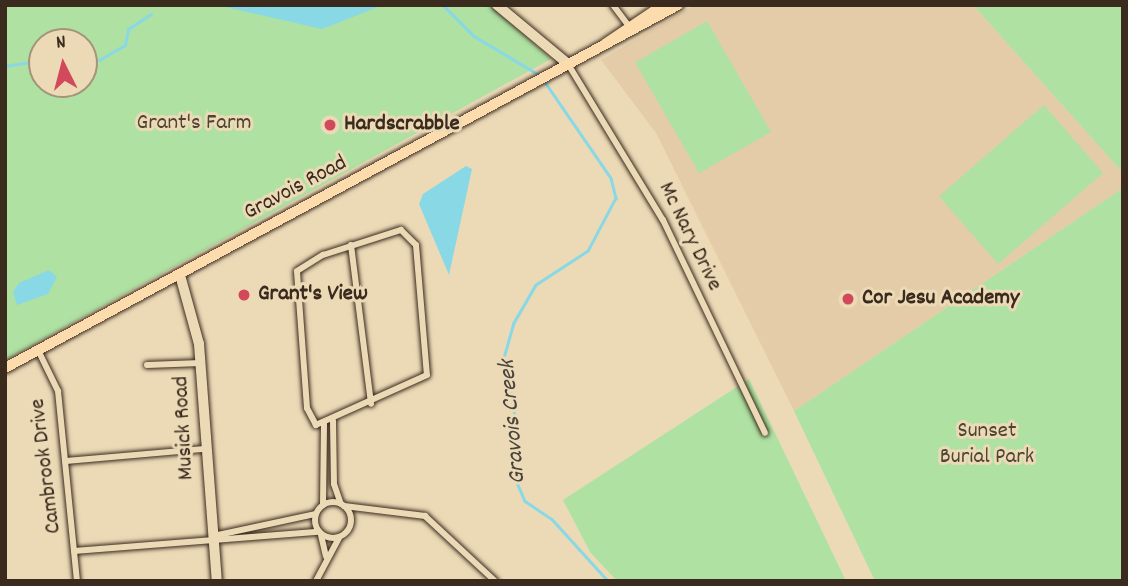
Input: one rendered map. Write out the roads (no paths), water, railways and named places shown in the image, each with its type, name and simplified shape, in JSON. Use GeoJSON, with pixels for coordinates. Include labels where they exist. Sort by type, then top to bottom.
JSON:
{"type":"FeatureCollection","features":[{"type":"Feature","properties":{"kind":"main road","name":"Gravois Road"},"geometry":{"type":"LineString","coordinates":[[5,368],[605,44],[628,25],[663,5]]}},
{"type":"Feature","properties":{"kind":"main road","name":"Gravois Road"},"geometry":{"type":"LineString","coordinates":[[605,44],[621,41],[678,5]]}},
{"type":"Feature","properties":{"kind":"street"},"geometry":{"type":"LineString","coordinates":[[497,5],[568,64]]}},
{"type":"Feature","properties":{"kind":"street"},"geometry":{"type":"LineString","coordinates":[[613,5],[628,25]]}},
{"type":"Feature","properties":{"kind":"street","name":"Mc Nary Drive"},"geometry":{"type":"LineString","coordinates":[[568,64],[657,208],[765,433]]}},
{"type":"Feature","properties":{"kind":"street"},"geometry":{"type":"LineString","coordinates":[[401,230],[416,245],[427,375],[371,404],[333,421],[314,424],[307,408],[295,277],[323,255],[401,230]]}},
{"type":"Feature","properties":{"kind":"street"},"geometry":{"type":"LineString","coordinates":[[351,245],[371,404]]}},
{"type":"Feature","properties":{"kind":"street","name":"Musick Road"},"geometry":{"type":"LineString","coordinates":[[180,275],[201,363],[204,449],[217,581]]}},
{"type":"Feature","properties":{"kind":"street","name":"Cambrook Drive"},"geometry":{"type":"LineString","coordinates":[[38,350],[58,391],[77,581]]}},
{"type":"Feature","properties":{"kind":"street"},"geometry":{"type":"LineString","coordinates":[[147,365],[201,363]]}},
{"type":"Feature","properties":{"kind":"street"},"geometry":{"type":"LineString","coordinates":[[333,421],[335,491],[351,523]]}},
{"type":"Feature","properties":{"kind":"street"},"geometry":{"type":"LineString","coordinates":[[213,536],[315,514],[323,505],[324,424]]}},
{"type":"Feature","properties":{"kind":"street"},"geometry":{"type":"LineString","coordinates":[[66,461],[204,449]]}},
{"type":"Feature","properties":{"kind":"street"},"geometry":{"type":"LineString","coordinates":[[323,505],[343,505],[365,510],[394,507],[425,516],[495,581]]}},
{"type":"Feature","properties":{"kind":"street"},"geometry":{"type":"LineString","coordinates":[[316,581],[326,556],[351,523],[365,510]]}},
{"type":"Feature","properties":{"kind":"street"},"geometry":{"type":"LineString","coordinates":[[315,514],[326,556]]}},
{"type":"Feature","properties":{"kind":"street"},"geometry":{"type":"LineString","coordinates":[[74,551],[213,536],[320,533],[340,538]]}},
{"type":"Feature","properties":{"kind":"water"},"geometry":{"type":"Polygon","coordinates":[[[216,5],[383,5],[322,29],[216,5]]]}},
{"type":"Feature","properties":{"kind":"water"},"geometry":{"type":"Polygon","coordinates":[[[466,166],[472,169],[449,275],[419,204],[423,194],[466,166]]]}},
{"type":"Feature","properties":{"kind":"water"},"geometry":{"type":"Polygon","coordinates":[[[49,270],[57,277],[48,294],[17,305],[13,292],[19,283],[49,270]]]}},
{"type":"Feature","properties":{"kind":"waterway","name":"Gravois Creek"},"geometry":{"type":"LineString","coordinates":[[443,5],[474,36],[541,76]]}},
{"type":"Feature","properties":{"kind":"waterway"},"geometry":{"type":"LineString","coordinates":[[98,60],[125,45],[128,29],[151,14]]}},
{"type":"Feature","properties":{"kind":"waterway"},"geometry":{"type":"LineString","coordinates":[[5,66],[28,62]]}},
{"type":"Feature","properties":{"kind":"waterway","name":"Gravois Creek"},"geometry":{"type":"LineString","coordinates":[[545,82],[611,178],[616,198],[588,251],[536,285],[514,323],[504,357],[515,416],[516,480],[525,501],[552,519],[608,581]]}},
{"type":"Feature","properties":{"kind":"place","name":"Hardscrabble"},"geometry":{"type":"Point","coordinates":[330,125]}},
{"type":"Feature","properties":{"kind":"place","name":"Grant's View"},"geometry":{"type":"Point","coordinates":[244,295]}},
{"type":"Feature","properties":{"kind":"place","name":"Cor Jesu Academy"},"geometry":{"type":"Point","coordinates":[848,299]}},
{"type":"Feature","properties":{"kind":"park label","name":"Grant's Farm"},"geometry":{"type":"Point","coordinates":[194,124]}},
{"type":"Feature","properties":{"kind":"park label","name":"Sunset Burial Park"},"geometry":{"type":"Point","coordinates":[987,445]}}]}
